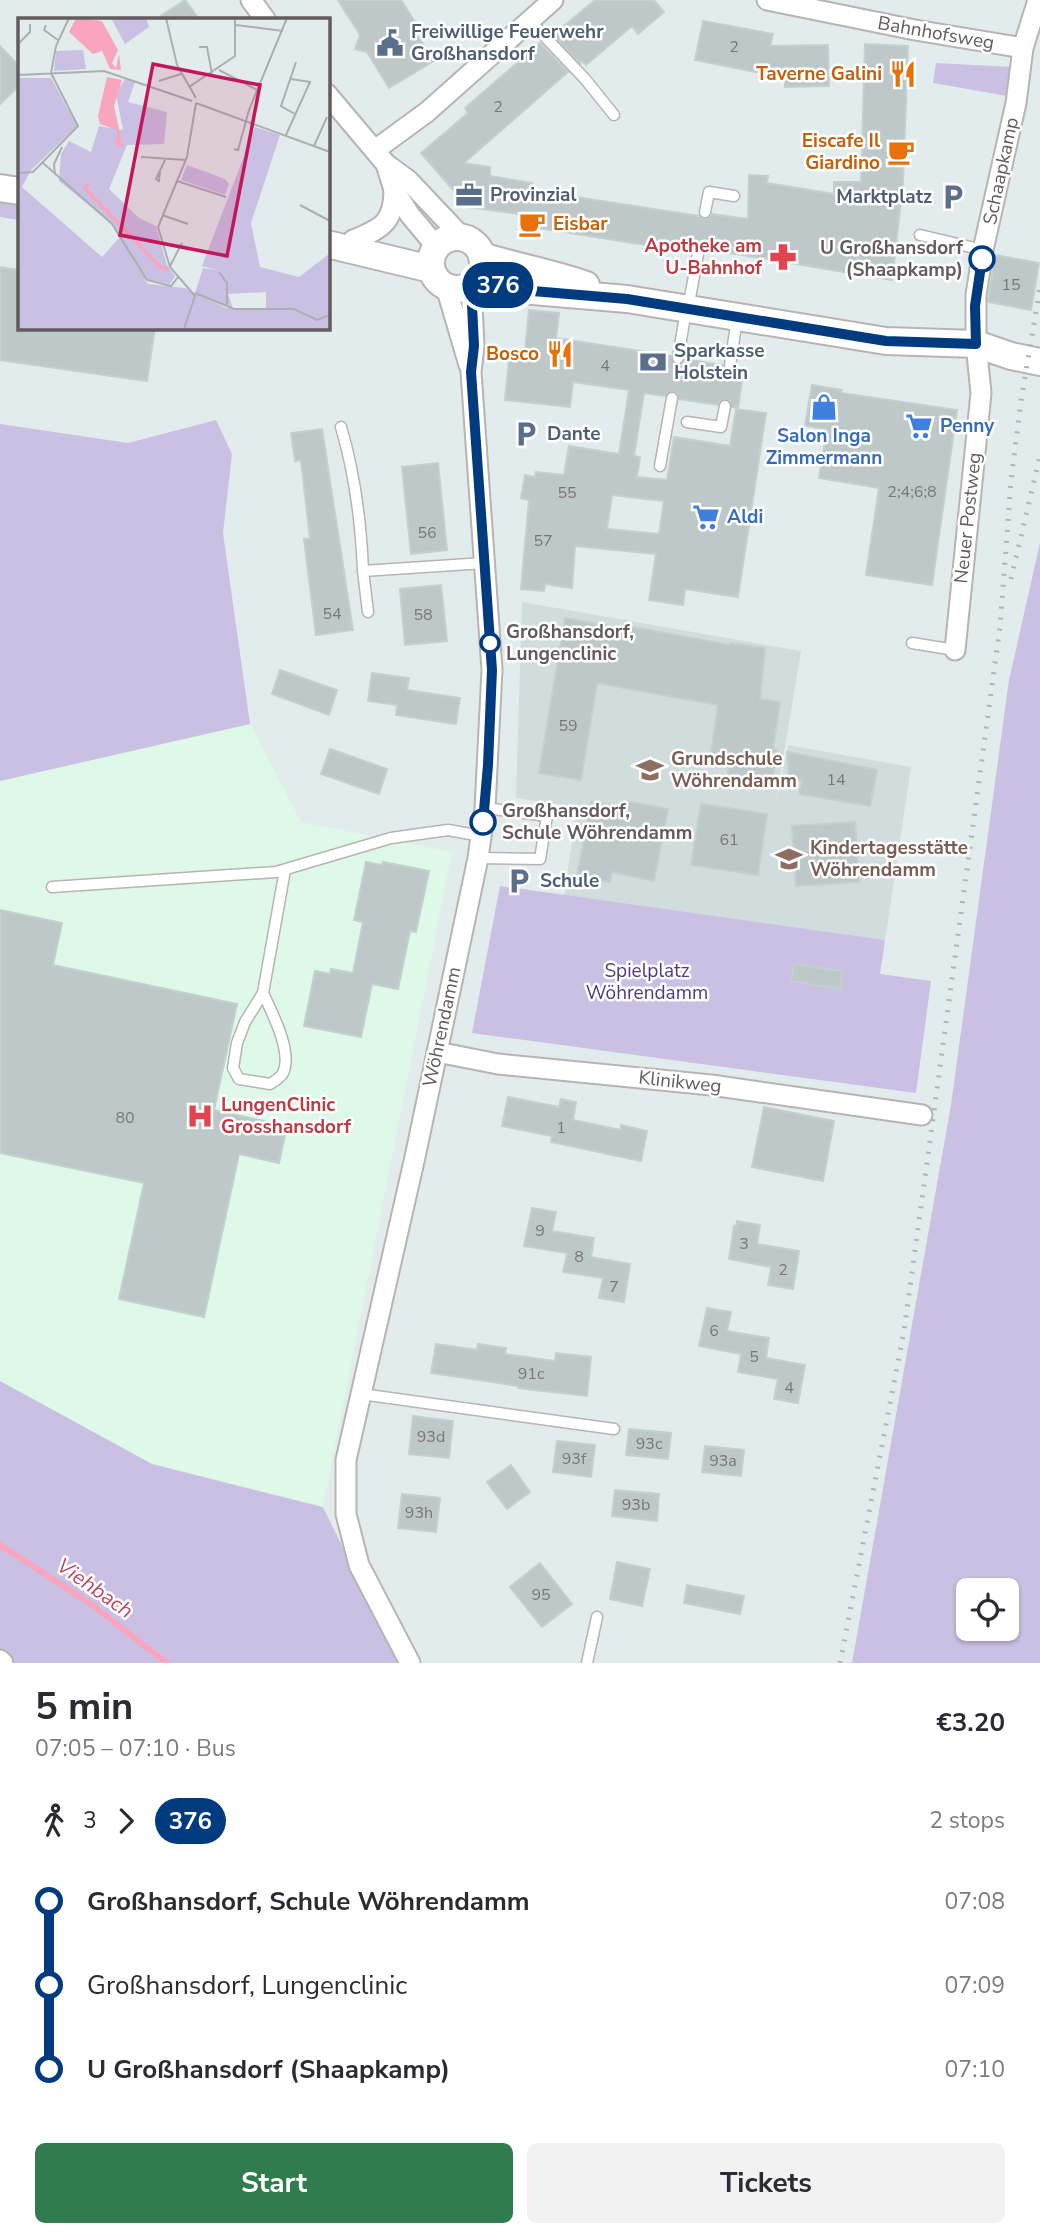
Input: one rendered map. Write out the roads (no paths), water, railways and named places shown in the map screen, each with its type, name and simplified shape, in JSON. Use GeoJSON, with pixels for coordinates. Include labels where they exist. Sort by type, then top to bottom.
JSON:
{"type":"FeatureCollection","features":[{"type":"Feature","properties":{"kind":"main road"},"geometry":{"type":"LineString","coordinates":[[0,188],[18,191]]}},
{"type":"Feature","properties":{"kind":"main road","name":"Wöhrendamm"},"geometry":{"type":"LineString","coordinates":[[454,268],[472,241],[461,236]]}},
{"type":"Feature","properties":{"kind":"main road"},"geometry":{"type":"LineString","coordinates":[[336,241],[454,268],[521,290],[627,299],[886,341],[976,344],[1040,362]]}},
{"type":"Feature","properties":{"kind":"street"},"geometry":{"type":"LineString","coordinates":[[251,0],[264,18]]}},
{"type":"Feature","properties":{"kind":"street"},"geometry":{"type":"LineString","coordinates":[[381,157],[427,112],[553,0]]}},
{"type":"Feature","properties":{"kind":"street","name":"Bahnhofsweg"},"geometry":{"type":"LineString","coordinates":[[767,0],[915,30],[1023,48]]}},
{"type":"Feature","properties":{"kind":"street","name":"Schaapkamp"},"geometry":{"type":"LineString","coordinates":[[976,344],[975,306],[983,250],[1016,103],[1023,48],[1038,0]]}},
{"type":"Feature","properties":{"kind":"street","name":"Wöhrendamm"},"geometry":{"type":"LineString","coordinates":[[329,96],[381,157],[408,180],[461,236]]}},
{"type":"Feature","properties":{"kind":"street","name":"Wöhrendamm"},"geometry":{"type":"LineString","coordinates":[[381,157],[394,190],[410,215],[454,268],[471,372],[492,670],[485,808],[478,858],[415,1157],[346,1460],[346,1514],[359,1565],[410,1663]]}},
{"type":"Feature","properties":{"kind":"street"},"geometry":{"type":"LineString","coordinates":[[336,241],[382,226],[394,206],[394,190]]}},
{"type":"Feature","properties":{"kind":"street","name":"Neuer Postweg"},"geometry":{"type":"LineString","coordinates":[[955,650],[981,393],[976,344]]}},
{"type":"Feature","properties":{"kind":"street","name":"Klinikweg"},"geometry":{"type":"LineString","coordinates":[[437,1052],[498,1064],[711,1085],[922,1115]]}},
{"type":"Feature","properties":{"kind":"lane"},"geometry":{"type":"LineString","coordinates":[[531,22],[585,79],[614,115]]}},
{"type":"Feature","properties":{"kind":"lane"},"geometry":{"type":"LineString","coordinates":[[705,212],[709,192],[734,196]]}},
{"type":"Feature","properties":{"kind":"lane"},"geometry":{"type":"LineString","coordinates":[[920,235],[983,250]]}},
{"type":"Feature","properties":{"kind":"lane"},"geometry":{"type":"LineString","coordinates":[[678,358],[699,248]]}},
{"type":"Feature","properties":{"kind":"lane"},"geometry":{"type":"LineString","coordinates":[[730,366],[737,317]]}},
{"type":"Feature","properties":{"kind":"lane"},"geometry":{"type":"LineString","coordinates":[[660,466],[672,398]]}},
{"type":"Feature","properties":{"kind":"lane"},"geometry":{"type":"LineString","coordinates":[[687,422],[721,428],[725,406]]}},
{"type":"Feature","properties":{"kind":"lane"},"geometry":{"type":"LineString","coordinates":[[341,427],[352,464],[368,611]]}},
{"type":"Feature","properties":{"kind":"lane"},"geometry":{"type":"LineString","coordinates":[[363,571],[484,563]]}},
{"type":"Feature","properties":{"kind":"lane"},"geometry":{"type":"LineString","coordinates":[[912,643],[955,650]]}},
{"type":"Feature","properties":{"kind":"lane"},"geometry":{"type":"LineString","coordinates":[[478,858],[540,859],[547,816],[485,808]]}},
{"type":"Feature","properties":{"kind":"lane"},"geometry":{"type":"LineString","coordinates":[[52,887],[285,870],[391,838],[448,830],[481,836]]}},
{"type":"Feature","properties":{"kind":"lane"},"geometry":{"type":"LineString","coordinates":[[263,993],[281,1033],[286,1065],[282,1076],[270,1084],[239,1079],[233,1068],[237,1042],[245,1022],[263,993],[285,870]]}},
{"type":"Feature","properties":{"kind":"lane"},"geometry":{"type":"LineString","coordinates":[[361,1394],[614,1429]]}},
{"type":"Feature","properties":{"kind":"lane"},"geometry":{"type":"LineString","coordinates":[[587,1663],[597,1617]]}},
{"type":"Feature","properties":{"kind":"waterway","name":"Viehbach"},"geometry":{"type":"LineString","coordinates":[[0,1545],[88,1602],[167,1663]]}},
{"type":"Feature","properties":{"kind":"railway"},"geometry":{"type":"LineString","coordinates":[[840,1663],[904,1331],[1000,627],[1011,481],[1040,287]]}},
{"type":"Feature","properties":{"kind":"railway"},"geometry":{"type":"LineString","coordinates":[[1011,579],[1040,456]]}},
{"type":"Feature","properties":{"kind":"place","name":"Freiwillige Feuerwehr Großhansdorf"},"geometry":{"type":"Point","coordinates":[390,43]}},
{"type":"Feature","properties":{"kind":"place","name":"Taverne Galini"},"geometry":{"type":"Point","coordinates":[903,74]}},
{"type":"Feature","properties":{"kind":"place","name":"Eiscafe Il Giardino"},"geometry":{"type":"Point","coordinates":[901,152]}},
{"type":"Feature","properties":{"kind":"place","name":"Provinzial"},"geometry":{"type":"Point","coordinates":[469,195]}},
{"type":"Feature","properties":{"kind":"place","name":"Marktplatz"},"geometry":{"type":"Point","coordinates":[953,197]}},
{"type":"Feature","properties":{"kind":"place","name":"Eisbar"},"geometry":{"type":"Point","coordinates":[532,224]}},
{"type":"Feature","properties":{"kind":"place","name":"Apotheke am U-Bahnhof"},"geometry":{"type":"Point","coordinates":[783,257]}},
{"type":"Feature","properties":{"kind":"place","name":"U Großhansdorf (Shaapkamp)"},"geometry":{"type":"Point","coordinates":[982,259]}},
{"type":"Feature","properties":{"kind":"place","name":"Bosco"},"geometry":{"type":"Point","coordinates":[560,354]}},
{"type":"Feature","properties":{"kind":"place","name":"Sparkasse Holstein"},"geometry":{"type":"Point","coordinates":[653,362]}},
{"type":"Feature","properties":{"kind":"place","name":"Salon Inga Zimmermann"},"geometry":{"type":"Point","coordinates":[824,407]}},
{"type":"Feature","properties":{"kind":"place","name":"Penny"},"geometry":{"type":"Point","coordinates":[919,426]}},
{"type":"Feature","properties":{"kind":"place","name":"Dante"},"geometry":{"type":"Point","coordinates":[526,434]}},
{"type":"Feature","properties":{"kind":"place","name":"Aldi"},"geometry":{"type":"Point","coordinates":[706,517]}},
{"type":"Feature","properties":{"kind":"place","name":"Großhansdorf, Lungenclinic"},"geometry":{"type":"Point","coordinates":[490,643]}},
{"type":"Feature","properties":{"kind":"place","name":"Grundschule Wöhrendamm"},"geometry":{"type":"Point","coordinates":[650,770]}},
{"type":"Feature","properties":{"kind":"place","name":"Großhansdorf, Schule Wöhrendamm"},"geometry":{"type":"Point","coordinates":[483,822]}},
{"type":"Feature","properties":{"kind":"place","name":"Kindertagesstätte Wöhrendamm"},"geometry":{"type":"Point","coordinates":[789,859]}},
{"type":"Feature","properties":{"kind":"place","name":"Schule"},"geometry":{"type":"Point","coordinates":[519,881]}},
{"type":"Feature","properties":{"kind":"place","name":"LungenClinic Grosshansdorf"},"geometry":{"type":"Point","coordinates":[200,1116]}},
{"type":"Feature","properties":{"kind":"park label","name":"Spielplatz Wöhrendamm"},"geometry":{"type":"Point","coordinates":[647,982]}}]}
